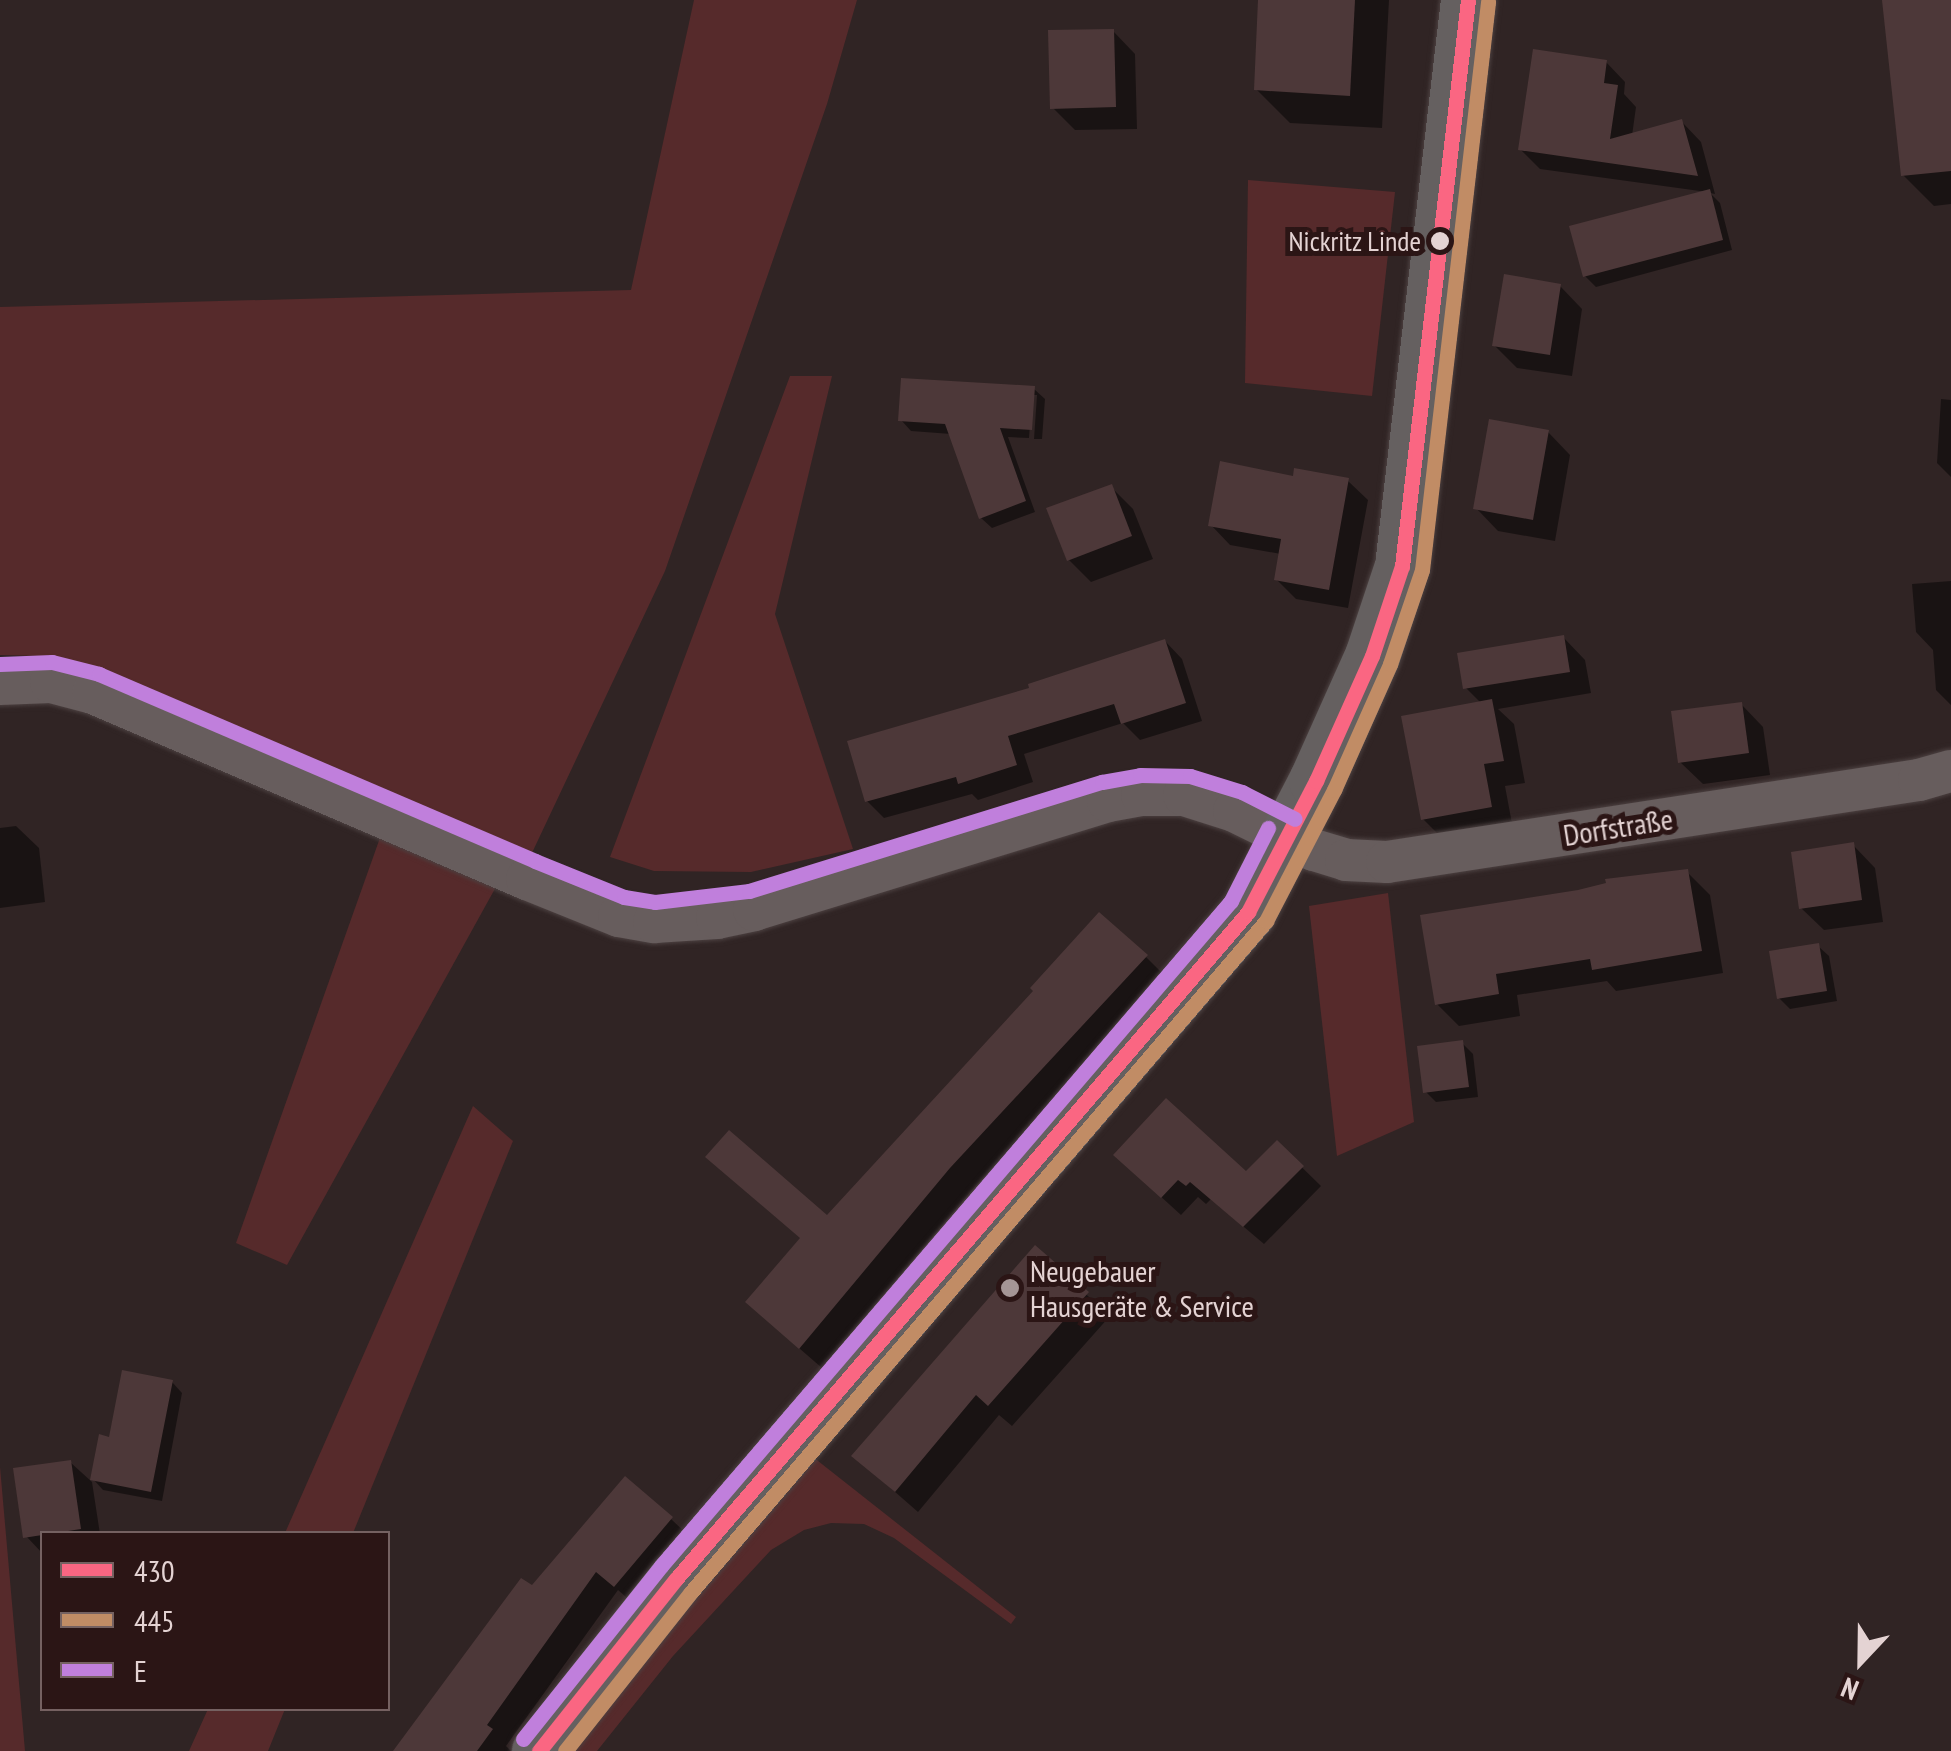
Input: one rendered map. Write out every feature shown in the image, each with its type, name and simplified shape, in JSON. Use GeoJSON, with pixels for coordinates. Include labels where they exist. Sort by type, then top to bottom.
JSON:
{"type":"FeatureCollection","features":[{"type":"Feature","properties":{"kind":"street"},"geometry":{"type":"LineString","coordinates":[[539,1751],[676,1580],[1248,912],[1372,656],[1402,566],[1468,0]]}},
{"type":"Feature","properties":{"kind":"street","name":"Dorfstraße"},"geometry":{"type":"LineString","coordinates":[[0,684],[51,682],[93,693],[510,872],[619,916],[654,922],[717,918],[754,910],[1108,801],[1142,796],[1184,794],[1234,811],[1346,860],[1387,862],[1900,783],[1951,771]]}},
{"type":"Feature","properties":{"kind":"shaded area"},"geometry":{"type":"Polygon","coordinates":[[[694,0],[857,0],[827,104],[665,571],[531,855],[105,672],[40,656],[0,655],[0,307],[631,290],[694,0]]]}},
{"type":"Feature","properties":{"kind":"shaded area"},"geometry":{"type":"Polygon","coordinates":[[[1248,180],[1395,192],[1372,396],[1245,383],[1248,180]]]}},
{"type":"Feature","properties":{"kind":"shaded area"},"geometry":{"type":"Polygon","coordinates":[[[790,376],[832,376],[775,614],[853,849],[751,872],[654,871],[610,857],[790,376]]]}},
{"type":"Feature","properties":{"kind":"shaded area"},"geometry":{"type":"Polygon","coordinates":[[[381,835],[497,885],[287,1265],[236,1243],[381,835]]]}},
{"type":"Feature","properties":{"kind":"shaded area"},"geometry":{"type":"Polygon","coordinates":[[[1388,893],[1414,1122],[1337,1156],[1309,906],[1388,893]]]}},
{"type":"Feature","properties":{"kind":"shaded area"},"geometry":{"type":"Polygon","coordinates":[[[473,1106],[513,1141],[354,1531],[286,1531],[473,1106]]]}},
{"type":"Feature","properties":{"kind":"shaded area"},"geometry":{"type":"Polygon","coordinates":[[[813,1457],[1016,1617],[1011,1624],[894,1538],[864,1524],[831,1523],[804,1530],[771,1550],[673,1656],[597,1751],[562,1751],[813,1457]]]}},
{"type":"Feature","properties":{"kind":"shaded area"},"geometry":{"type":"Polygon","coordinates":[[[0,1467],[25,1751],[0,1751],[0,1467]]]}},
{"type":"Feature","properties":{"kind":"shaded area"},"geometry":{"type":"Polygon","coordinates":[[[207,1711],[284,1711],[268,1751],[189,1751],[207,1711]]]}},
{"type":"Feature","properties":{"kind":"building"},"geometry":{"type":"Polygon","coordinates":[[[1258,0],[1355,0],[1350,96],[1254,90],[1258,0]]]}},
{"type":"Feature","properties":{"kind":"building"},"geometry":{"type":"Polygon","coordinates":[[[1882,0],[1951,0],[1951,171],[1901,176],[1882,0]]]}},
{"type":"Feature","properties":{"kind":"building"},"geometry":{"type":"Polygon","coordinates":[[[1114,29],[1116,107],[1050,109],[1048,30],[1114,29]]]}},
{"type":"Feature","properties":{"kind":"building"},"geometry":{"type":"Polygon","coordinates":[[[1533,49],[1607,60],[1604,83],[1618,85],[1610,139],[1682,119],[1698,176],[1518,150],[1533,49]]]}},
{"type":"Feature","properties":{"kind":"building"},"geometry":{"type":"Polygon","coordinates":[[[1710,189],[1723,240],[1583,277],[1569,226],[1710,189]]]}},
{"type":"Feature","properties":{"kind":"building"},"geometry":{"type":"Polygon","coordinates":[[[1504,274],[1561,284],[1550,355],[1492,346],[1504,274]]]}},
{"type":"Feature","properties":{"kind":"building"},"geometry":{"type":"Polygon","coordinates":[[[901,378],[1035,386],[1032,430],[1000,428],[1026,501],[979,519],[945,424],[898,421],[901,378]]]}},
{"type":"Feature","properties":{"kind":"building"},"geometry":{"type":"Polygon","coordinates":[[[1489,419],[1549,430],[1533,520],[1473,509],[1489,419]]]}},
{"type":"Feature","properties":{"kind":"building"},"geometry":{"type":"Polygon","coordinates":[[[1220,461],[1293,476],[1294,468],[1349,478],[1329,590],[1274,580],[1281,539],[1208,526],[1220,461]]]}},
{"type":"Feature","properties":{"kind":"building"},"geometry":{"type":"Polygon","coordinates":[[[1112,484],[1132,536],[1067,561],[1046,508],[1112,484]]]}},
{"type":"Feature","properties":{"kind":"building"},"geometry":{"type":"Polygon","coordinates":[[[1564,635],[1570,672],[1463,689],[1457,653],[1564,635]]]}},
{"type":"Feature","properties":{"kind":"building"},"geometry":{"type":"Polygon","coordinates":[[[1165,639],[1186,703],[1121,724],[1114,704],[1008,736],[1017,765],[958,784],[956,777],[865,802],[847,741],[1029,688],[1028,684],[1165,639]]]}},
{"type":"Feature","properties":{"kind":"building"},"geometry":{"type":"Polygon","coordinates":[[[1492,699],[1504,761],[1484,764],[1492,807],[1421,820],[1401,716],[1492,699]]]}},
{"type":"Feature","properties":{"kind":"building"},"geometry":{"type":"Polygon","coordinates":[[[1742,702],[1749,753],[1678,763],[1671,711],[1742,702]]]}},
{"type":"Feature","properties":{"kind":"building"},"geometry":{"type":"Polygon","coordinates":[[[1854,842],[1862,900],[1799,909],[1791,852],[1854,842]]]}},
{"type":"Feature","properties":{"kind":"building"},"geometry":{"type":"Polygon","coordinates":[[[1688,869],[1702,951],[1592,970],[1590,959],[1496,974],[1499,994],[1435,1005],[1420,915],[1578,890],[1606,883],[1605,879],[1688,869]]]}},
{"type":"Feature","properties":{"kind":"building"},"geometry":{"type":"Polygon","coordinates":[[[1099,912],[1148,955],[950,1168],[799,1349],[745,1302],[800,1238],[705,1157],[729,1130],[827,1215],[1033,991],[1030,988],[1099,912]]]}},
{"type":"Feature","properties":{"kind":"building"},"geometry":{"type":"Polygon","coordinates":[[[1819,943],[1827,991],[1777,999],[1769,951],[1819,943]]]}},
{"type":"Feature","properties":{"kind":"building"},"geometry":{"type":"Polygon","coordinates":[[[1463,1040],[1469,1087],[1423,1093],[1417,1046],[1463,1040]]]}},
{"type":"Feature","properties":{"kind":"building"},"geometry":{"type":"Polygon","coordinates":[[[1166,1098],[1246,1171],[1277,1140],[1304,1166],[1243,1227],[1190,1182],[1186,1186],[1178,1180],[1161,1198],[1113,1155],[1166,1098]]]}},
{"type":"Feature","properties":{"kind":"building"},"geometry":{"type":"Polygon","coordinates":[[[1035,1245],[1089,1292],[988,1406],[976,1395],[895,1492],[851,1456],[1035,1245]]]}},
{"type":"Feature","properties":{"kind":"building"},"geometry":{"type":"Polygon","coordinates":[[[122,1370],[173,1380],[151,1492],[90,1480],[99,1434],[109,1437],[122,1370]]]}},
{"type":"Feature","properties":{"kind":"building"},"geometry":{"type":"Polygon","coordinates":[[[71,1460],[81,1529],[40,1531],[40,1535],[23,1538],[13,1468],[71,1460]]]}},
{"type":"Feature","properties":{"kind":"building"},"geometry":{"type":"Polygon","coordinates":[[[625,1476],[673,1517],[614,1587],[596,1572],[487,1725],[493,1729],[477,1751],[393,1751],[521,1578],[532,1585],[625,1476]]]}},
{"type":"Feature","properties":{"kind":"transit line","name":"430"},"geometry":{"type":"LineString","coordinates":[[539,1751],[676,1579],[1248,912],[1316,781],[1372,656],[1402,566],[1468,0]]}},
{"type":"Feature","properties":{"kind":"transit line","name":"445"},"geometry":{"type":"LineString","coordinates":[[565,1751],[691,1592],[1266,921],[1334,790],[1390,664],[1422,570],[1488,2]]}},
{"type":"Feature","properties":{"kind":"transit line","name":"E"},"geometry":{"type":"LineString","coordinates":[[0,664],[52,662],[99,674],[535,861],[624,897],[655,902],[749,891],[1102,782],[1140,775],[1190,776],[1242,792],[1295,819]]}},
{"type":"Feature","properties":{"kind":"transit line","name":"E"},"geometry":{"type":"LineString","coordinates":[[523,1739],[661,1566],[1231,901],[1268,828]]}},
{"type":"Feature","properties":{"kind":"place","name":"Nickritz Linde"},"geometry":{"type":"Point","coordinates":[1440,241]}},
{"type":"Feature","properties":{"kind":"place","name":"Neugebauer Hausgeräte & Service"},"geometry":{"type":"Point","coordinates":[1010,1288]}}]}
